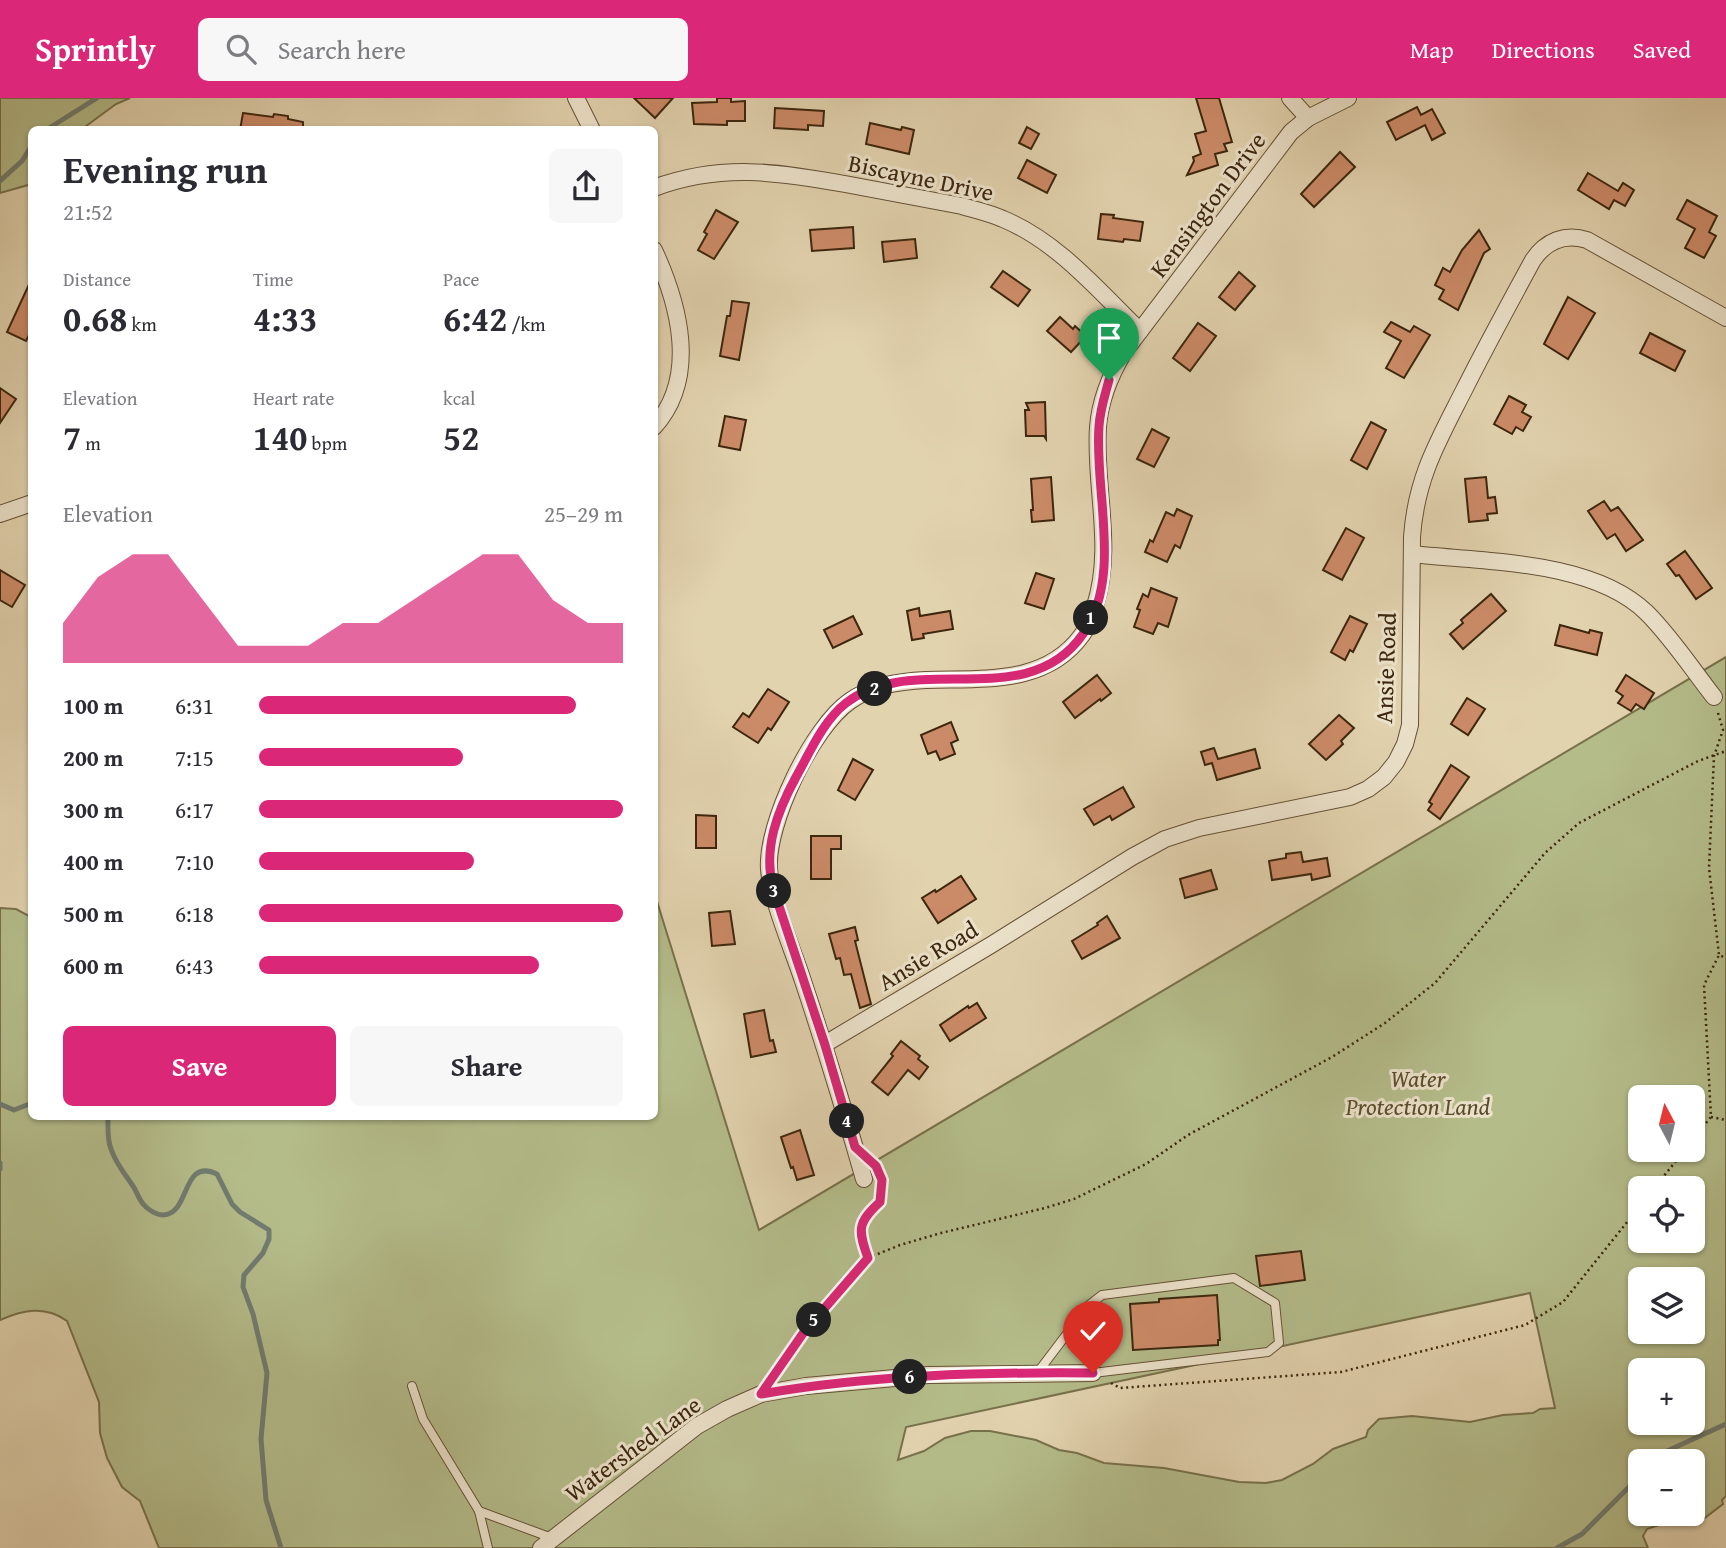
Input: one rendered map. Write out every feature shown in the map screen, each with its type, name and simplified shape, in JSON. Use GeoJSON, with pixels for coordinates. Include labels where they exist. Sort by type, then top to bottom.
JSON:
{"type":"FeatureCollection","features":[{"type":"Feature","properties":{"kind":"street"},"geometry":{"type":"LineString","coordinates":[[576,98],[590,126]]}},
{"type":"Feature","properties":{"kind":"street"},"geometry":{"type":"LineString","coordinates":[[1290,98],[1308,118]]}},
{"type":"Feature","properties":{"kind":"street","name":"Kensington Drive"},"geometry":{"type":"LineString","coordinates":[[864,1179],[825,1045],[769,870],[771,838],[789,791],[835,713],[855,697],[877,688],[906,682],[990,680],[1025,673],[1057,659],[1068,651],[1083,633],[1100,588],[1104,565],[1100,414],[1116,365],[1292,132],[1308,118],[1348,98]]}},
{"type":"Feature","properties":{"kind":"street","name":"Biscayne Drive"},"geometry":{"type":"LineString","coordinates":[[658,187],[718,173],[769,172],[925,199],[988,213],[1016,225],[1058,254],[1140,331]]}},
{"type":"Feature","properties":{"kind":"street","name":"Ansie Road"},"geometry":{"type":"LineString","coordinates":[[825,1045],[1149,847],[1199,828],[1350,797],[1376,783],[1390,770],[1401,753],[1409,725],[1412,554],[1415,509],[1426,465],[1517,288],[1544,247],[1565,237],[1587,240],[1726,318]]}},
{"type":"Feature","properties":{"kind":"street"},"geometry":{"type":"LineString","coordinates":[[658,260],[672,295],[681,345],[681,362],[673,395],[658,422]]}},
{"type":"Feature","properties":{"kind":"street"},"geometry":{"type":"LineString","coordinates":[[0,514],[28,504]]}},
{"type":"Feature","properties":{"kind":"street"},"geometry":{"type":"LineString","coordinates":[[1412,554],[1557,569],[1598,582],[1646,612],[1714,697]]}},
{"type":"Feature","properties":{"kind":"street","name":"Watershed Lane"},"geometry":{"type":"LineString","coordinates":[[547,1543],[697,1426],[761,1394],[928,1375],[1093,1373]]}},
{"type":"Feature","properties":{"kind":"lane"},"geometry":{"type":"LineString","coordinates":[[1038,1372],[1088,1306],[1102,1295],[1234,1278],[1275,1303],[1279,1343],[1268,1352],[1093,1373]]}},
{"type":"Feature","properties":{"kind":"lane"},"geometry":{"type":"LineString","coordinates":[[412,1386],[423,1419],[479,1511],[488,1548]]}},
{"type":"Feature","properties":{"kind":"lane"},"geometry":{"type":"LineString","coordinates":[[479,1511],[547,1543]]}},
{"type":"Feature","properties":{"kind":"path"},"geometry":{"type":"LineString","coordinates":[[1705,1124],[1712,1116],[1704,985],[1719,955],[1709,868],[1714,755],[1723,730],[1714,697]]}},
{"type":"Feature","properties":{"kind":"path"},"geometry":{"type":"LineString","coordinates":[[761,1394],[804,1332],[868,1258],[941,1233],[1074,1199],[1146,1164],[1188,1135],[1332,1057],[1385,1023],[1435,983],[1545,853],[1579,823],[1687,767],[1726,751]]}},
{"type":"Feature","properties":{"kind":"path"},"geometry":{"type":"LineString","coordinates":[[1719,955],[1726,958]]}},
{"type":"Feature","properties":{"kind":"path"},"geometry":{"type":"LineString","coordinates":[[1712,1116],[1726,1120]]}},
{"type":"Feature","properties":{"kind":"path"},"geometry":{"type":"LineString","coordinates":[[1664,1176],[1675,1162]]}},
{"type":"Feature","properties":{"kind":"path"},"geometry":{"type":"LineString","coordinates":[[868,1258],[860,1235],[864,1217],[880,1202],[882,1180],[879,1173]]}},
{"type":"Feature","properties":{"kind":"path"},"geometry":{"type":"LineString","coordinates":[[1093,1373],[1120,1388],[1341,1372],[1525,1325],[1563,1302],[1628,1221]]}},
{"type":"Feature","properties":{"kind":"green space"},"geometry":{"type":"Polygon","coordinates":[[[0,98],[130,98],[116,104],[86,126],[28,126],[28,185],[0,193],[0,98]]]}},
{"type":"Feature","properties":{"kind":"green space","name":"Water Protection Land"},"geometry":{"type":"Polygon","coordinates":[[[1726,657],[1726,1496],[1722,1500],[1723,1504],[1705,1518],[1705,1449],[1628,1449],[1628,1526],[1656,1526],[1647,1529],[1643,1536],[1648,1548],[159,1548],[140,1501],[122,1487],[107,1458],[100,1433],[99,1402],[67,1321],[42,1311],[17,1314],[0,1320],[0,908],[16,909],[28,915],[28,1120],[658,1120],[658,905],[759,1230],[1726,657]],[[1530,1293],[906,1427],[898,1460],[924,1451],[945,1438],[971,1431],[990,1431],[1036,1440],[1059,1450],[1077,1453],[1104,1463],[1164,1468],[1239,1482],[1266,1483],[1282,1480],[1313,1464],[1333,1449],[1366,1437],[1368,1430],[1379,1419],[1412,1416],[1470,1422],[1555,1408],[1530,1293]]]}},
{"type":"Feature","properties":{"kind":"building"},"geometry":{"type":"Polygon","coordinates":[[[634,98],[673,98],[655,118],[634,98]]]}},
{"type":"Feature","properties":{"kind":"building"},"geometry":{"type":"Polygon","coordinates":[[[717,98],[731,98],[731,102],[745,101],[745,121],[727,121],[727,125],[694,124],[692,103],[717,102],[717,98]]]}},
{"type":"Feature","properties":{"kind":"building"},"geometry":{"type":"Polygon","coordinates":[[[1196,98],[1219,98],[1232,142],[1224,144],[1227,151],[1215,154],[1218,165],[1187,175],[1194,161],[1193,157],[1201,154],[1195,134],[1206,131],[1196,98]]]}},
{"type":"Feature","properties":{"kind":"building"},"geometry":{"type":"Polygon","coordinates":[[[1417,107],[1421,115],[1432,109],[1445,133],[1432,140],[1425,125],[1396,140],[1387,122],[1417,107]]]}},
{"type":"Feature","properties":{"kind":"building"},"geometry":{"type":"Polygon","coordinates":[[[775,108],[824,111],[823,126],[808,125],[808,130],[774,128],[775,108]]]}},
{"type":"Feature","properties":{"kind":"building"},"geometry":{"type":"Polygon","coordinates":[[[243,113],[288,116],[288,119],[303,122],[303,126],[241,126],[243,113]]]}},
{"type":"Feature","properties":{"kind":"building"},"geometry":{"type":"Polygon","coordinates":[[[870,123],[914,130],[909,154],[866,144],[870,123]]]}},
{"type":"Feature","properties":{"kind":"building"},"geometry":{"type":"Polygon","coordinates":[[[1027,127],[1039,134],[1031,149],[1019,143],[1027,127]]]}},
{"type":"Feature","properties":{"kind":"building"},"geometry":{"type":"Polygon","coordinates":[[[1340,152],[1355,167],[1314,207],[1301,194],[1340,152]]]}},
{"type":"Feature","properties":{"kind":"building"},"geometry":{"type":"Polygon","coordinates":[[[1027,160],[1056,175],[1047,193],[1018,178],[1027,160]]]}},
{"type":"Feature","properties":{"kind":"building"},"geometry":{"type":"Polygon","coordinates":[[[1588,173],[1618,191],[1623,183],[1634,190],[1625,206],[1614,200],[1609,209],[1578,190],[1588,173]]]}},
{"type":"Feature","properties":{"kind":"building"},"geometry":{"type":"Polygon","coordinates":[[[1687,200],[1717,216],[1709,232],[1716,236],[1704,258],[1685,248],[1695,229],[1677,219],[1687,200]]]}},
{"type":"Feature","properties":{"kind":"building"},"geometry":{"type":"Polygon","coordinates":[[[716,210],[738,222],[714,259],[698,250],[716,210]]]}},
{"type":"Feature","properties":{"kind":"building"},"geometry":{"type":"Polygon","coordinates":[[[1101,214],[1143,222],[1140,241],[1098,239],[1101,214]]]}},
{"type":"Feature","properties":{"kind":"building"},"geometry":{"type":"Polygon","coordinates":[[[853,227],[854,248],[812,251],[810,230],[853,227]]]}},
{"type":"Feature","properties":{"kind":"building"},"geometry":{"type":"Polygon","coordinates":[[[1479,230],[1490,249],[1484,253],[1458,310],[1439,299],[1444,290],[1435,285],[1443,268],[1450,272],[1462,250],[1479,230]]]}},
{"type":"Feature","properties":{"kind":"building"},"geometry":{"type":"Polygon","coordinates":[[[915,239],[917,258],[884,262],[882,242],[915,239]]]}},
{"type":"Feature","properties":{"kind":"building"},"geometry":{"type":"Polygon","coordinates":[[[1003,271],[1030,290],[1018,306],[991,287],[1003,271]]]}},
{"type":"Feature","properties":{"kind":"building"},"geometry":{"type":"Polygon","coordinates":[[[1239,272],[1255,286],[1235,310],[1219,297],[1239,272]]]}},
{"type":"Feature","properties":{"kind":"building"},"geometry":{"type":"Polygon","coordinates":[[[28,287],[28,337],[26,341],[7,332],[28,287]]]}},
{"type":"Feature","properties":{"kind":"building"},"geometry":{"type":"Polygon","coordinates":[[[1568,297],[1595,313],[1568,359],[1544,344],[1568,297]]]}},
{"type":"Feature","properties":{"kind":"building"},"geometry":{"type":"Polygon","coordinates":[[[732,301],[749,303],[739,360],[720,356],[732,301]]]}},
{"type":"Feature","properties":{"kind":"building"},"geometry":{"type":"Polygon","coordinates":[[[1060,317],[1086,336],[1071,352],[1047,331],[1060,317]]]}},
{"type":"Feature","properties":{"kind":"building"},"geometry":{"type":"Polygon","coordinates":[[[1391,322],[1410,332],[1414,326],[1430,335],[1404,378],[1386,368],[1401,341],[1384,332],[1391,322]]]}},
{"type":"Feature","properties":{"kind":"building"},"geometry":{"type":"Polygon","coordinates":[[[1198,323],[1216,336],[1190,371],[1173,358],[1198,323]]]}},
{"type":"Feature","properties":{"kind":"building"},"geometry":{"type":"Polygon","coordinates":[[[1650,333],[1685,351],[1675,371],[1640,353],[1650,333]]]}},
{"type":"Feature","properties":{"kind":"building"},"geometry":{"type":"Polygon","coordinates":[[[0,388],[16,399],[0,423],[0,388]]]}},
{"type":"Feature","properties":{"kind":"building"},"geometry":{"type":"Polygon","coordinates":[[[1509,396],[1526,405],[1522,412],[1531,417],[1523,431],[1516,427],[1512,434],[1494,424],[1509,396]]]}},
{"type":"Feature","properties":{"kind":"building"},"geometry":{"type":"Polygon","coordinates":[[[1045,402],[1046,439],[1044,436],[1026,436],[1025,410],[1029,410],[1026,403],[1045,402]]]}},
{"type":"Feature","properties":{"kind":"building"},"geometry":{"type":"Polygon","coordinates":[[[725,416],[746,420],[740,450],[719,446],[725,416]]]}},
{"type":"Feature","properties":{"kind":"building"},"geometry":{"type":"Polygon","coordinates":[[[1371,422],[1386,430],[1367,469],[1351,460],[1371,422]]]}},
{"type":"Feature","properties":{"kind":"building"},"geometry":{"type":"Polygon","coordinates":[[[1152,429],[1169,438],[1154,467],[1137,459],[1152,429]]]}},
{"type":"Feature","properties":{"kind":"building"},"geometry":{"type":"Polygon","coordinates":[[[1051,477],[1054,520],[1032,522],[1031,479],[1051,477]]]}},
{"type":"Feature","properties":{"kind":"building"},"geometry":{"type":"Polygon","coordinates":[[[1486,477],[1488,498],[1495,497],[1497,513],[1487,514],[1488,520],[1469,522],[1465,479],[1486,477]]]}},
{"type":"Feature","properties":{"kind":"building"},"geometry":{"type":"Polygon","coordinates":[[[1604,501],[1611,511],[1618,507],[1643,540],[1626,551],[1615,534],[1607,539],[1588,511],[1604,501]]]}},
{"type":"Feature","properties":{"kind":"building"},"geometry":{"type":"Polygon","coordinates":[[[1177,509],[1192,516],[1180,548],[1175,545],[1167,562],[1145,552],[1150,540],[1153,542],[1166,512],[1174,516],[1177,509]]]}},
{"type":"Feature","properties":{"kind":"building"},"geometry":{"type":"Polygon","coordinates":[[[1346,528],[1364,538],[1342,580],[1323,570],[1346,528]]]}},
{"type":"Feature","properties":{"kind":"building"},"geometry":{"type":"Polygon","coordinates":[[[1685,551],[1712,588],[1696,599],[1679,575],[1676,576],[1667,564],[1685,551]]]}},
{"type":"Feature","properties":{"kind":"building"},"geometry":{"type":"Polygon","coordinates":[[[0,570],[25,585],[12,607],[0,600],[0,570]]]}},
{"type":"Feature","properties":{"kind":"building"},"geometry":{"type":"Polygon","coordinates":[[[1036,573],[1054,579],[1044,609],[1025,603],[1036,573]]]}},
{"type":"Feature","properties":{"kind":"building"},"geometry":{"type":"Polygon","coordinates":[[[1151,588],[1177,598],[1168,627],[1158,623],[1153,634],[1134,627],[1143,594],[1148,597],[1151,588]]]}},
{"type":"Feature","properties":{"kind":"building"},"geometry":{"type":"Polygon","coordinates":[[[1491,594],[1506,611],[1463,649],[1450,634],[1463,623],[1461,620],[1491,594]]]}},
{"type":"Feature","properties":{"kind":"building"},"geometry":{"type":"Polygon","coordinates":[[[919,608],[920,616],[950,611],[953,629],[923,634],[924,638],[912,640],[907,611],[919,608]]]}},
{"type":"Feature","properties":{"kind":"building"},"geometry":{"type":"Polygon","coordinates":[[[853,616],[862,634],[833,648],[824,630],[853,616]]]}},
{"type":"Feature","properties":{"kind":"building"},"geometry":{"type":"Polygon","coordinates":[[[1350,616],[1367,624],[1353,652],[1350,650],[1345,660],[1331,652],[1350,616]]]}},
{"type":"Feature","properties":{"kind":"building"},"geometry":{"type":"Polygon","coordinates":[[[1560,625],[1589,633],[1590,630],[1602,633],[1597,655],[1555,645],[1560,625]]]}},
{"type":"Feature","properties":{"kind":"building"},"geometry":{"type":"Polygon","coordinates":[[[1097,675],[1111,693],[1075,718],[1063,702],[1097,675]]]}},
{"type":"Feature","properties":{"kind":"building"},"geometry":{"type":"Polygon","coordinates":[[[1626,675],[1654,693],[1644,709],[1636,704],[1631,711],[1618,703],[1623,696],[1616,691],[1626,675]]]}},
{"type":"Feature","properties":{"kind":"building"},"geometry":{"type":"Polygon","coordinates":[[[768,689],[789,702],[771,730],[768,728],[758,743],[733,727],[743,713],[749,717],[768,689]]]}},
{"type":"Feature","properties":{"kind":"building"},"geometry":{"type":"Polygon","coordinates":[[[1467,698],[1485,709],[1468,735],[1451,724],[1467,698]]]}},
{"type":"Feature","properties":{"kind":"building"},"geometry":{"type":"Polygon","coordinates":[[[1339,715],[1354,728],[1341,741],[1343,744],[1326,760],[1309,744],[1339,715]]]}},
{"type":"Feature","properties":{"kind":"building"},"geometry":{"type":"Polygon","coordinates":[[[951,722],[958,740],[951,743],[955,754],[940,760],[936,751],[928,754],[921,735],[951,722]]]}},
{"type":"Feature","properties":{"kind":"building"},"geometry":{"type":"Polygon","coordinates":[[[1214,748],[1218,759],[1255,749],[1260,768],[1217,780],[1212,763],[1205,765],[1201,752],[1214,748]]]}},
{"type":"Feature","properties":{"kind":"building"},"geometry":{"type":"Polygon","coordinates":[[[853,759],[873,770],[855,800],[838,790],[853,759]]]}},
{"type":"Feature","properties":{"kind":"building"},"geometry":{"type":"Polygon","coordinates":[[[1451,765],[1469,777],[1440,819],[1428,810],[1432,804],[1429,802],[1451,765]]]}},
{"type":"Feature","properties":{"kind":"building"},"geometry":{"type":"Polygon","coordinates":[[[1123,787],[1134,807],[1112,820],[1110,816],[1094,825],[1084,809],[1123,787]]]}},
{"type":"Feature","properties":{"kind":"building"},"geometry":{"type":"Polygon","coordinates":[[[696,815],[716,816],[716,848],[696,848],[696,815]]]}},
{"type":"Feature","properties":{"kind":"building"},"geometry":{"type":"Polygon","coordinates":[[[811,836],[841,836],[841,849],[831,849],[831,879],[811,879],[811,836]]]}},
{"type":"Feature","properties":{"kind":"building"},"geometry":{"type":"Polygon","coordinates":[[[1301,852],[1303,862],[1327,858],[1330,876],[1312,880],[1311,874],[1272,880],[1269,861],[1286,858],[1286,854],[1301,852]]]}},
{"type":"Feature","properties":{"kind":"building"},"geometry":{"type":"Polygon","coordinates":[[[1211,870],[1217,889],[1185,898],[1180,879],[1211,870]]]}},
{"type":"Feature","properties":{"kind":"building"},"geometry":{"type":"Polygon","coordinates":[[[961,876],[976,899],[938,923],[922,898],[961,876]]]}},
{"type":"Feature","properties":{"kind":"building"},"geometry":{"type":"Polygon","coordinates":[[[730,911],[735,944],[712,946],[709,913],[730,911]]]}},
{"type":"Feature","properties":{"kind":"building"},"geometry":{"type":"Polygon","coordinates":[[[1107,916],[1120,938],[1082,959],[1072,941],[1107,916]]]}},
{"type":"Feature","properties":{"kind":"building"},"geometry":{"type":"Polygon","coordinates":[[[855,927],[858,940],[855,941],[871,1004],[860,1008],[851,974],[844,975],[829,934],[855,927]]]}},
{"type":"Feature","properties":{"kind":"building"},"geometry":{"type":"Polygon","coordinates":[[[977,1003],[986,1018],[950,1041],[940,1025],[977,1003]]]}},
{"type":"Feature","properties":{"kind":"building"},"geometry":{"type":"Polygon","coordinates":[[[764,1010],[770,1041],[773,1040],[776,1052],[751,1057],[744,1014],[764,1010]]]}},
{"type":"Feature","properties":{"kind":"building"},"geometry":{"type":"Polygon","coordinates":[[[901,1041],[920,1056],[918,1059],[928,1067],[919,1079],[908,1070],[888,1095],[872,1082],[893,1056],[891,1054],[901,1041]]]}},
{"type":"Feature","properties":{"kind":"building"},"geometry":{"type":"Polygon","coordinates":[[[800,1130],[814,1175],[797,1180],[781,1137],[800,1130]]]}},
{"type":"Feature","properties":{"kind":"building"},"geometry":{"type":"Polygon","coordinates":[[[1301,1251],[1305,1280],[1260,1286],[1256,1256],[1301,1251]]]}},
{"type":"Feature","properties":{"kind":"building"},"geometry":{"type":"Polygon","coordinates":[[[1217,1295],[1218,1345],[1133,1350],[1130,1304],[1217,1295]]]}},
{"type":"Feature","properties":{"kind":"waterway"},"geometry":{"type":"LineString","coordinates":[[52,126],[97,98]]}},
{"type":"Feature","properties":{"kind":"waterway"},"geometry":{"type":"LineString","coordinates":[[0,181],[22,161],[28,151]]}},
{"type":"Feature","properties":{"kind":"waterway"},"geometry":{"type":"LineString","coordinates":[[0,1104],[14,1110],[28,1105]]}},
{"type":"Feature","properties":{"kind":"waterway"},"geometry":{"type":"LineString","coordinates":[[108,1120],[108,1137],[113,1154],[141,1201],[150,1210],[163,1215],[172,1212],[178,1206],[191,1179],[197,1173],[205,1171],[217,1174],[232,1204],[240,1212],[269,1230],[269,1239],[263,1253],[244,1275],[243,1287],[253,1314],[267,1373],[261,1439],[266,1500],[281,1548]]}},
{"type":"Feature","properties":{"kind":"waterway"},"geometry":{"type":"LineString","coordinates":[[0,1163],[0,1169]]}},
{"type":"Feature","properties":{"kind":"waterway"},"geometry":{"type":"LineString","coordinates":[[1671,1449],[1726,1424]]}},
{"type":"Feature","properties":{"kind":"waterway"},"geometry":{"type":"LineString","coordinates":[[1557,1548],[1582,1534],[1628,1488]]}},
{"type":"Feature","properties":{"kind":"route"},"geometry":{"type":"LineString","coordinates":[[1093,1373],[928,1375],[761,1394],[804,1332],[868,1258],[860,1235],[864,1217],[880,1202],[882,1180],[876,1166],[855,1147],[825,1045],[773,888],[769,863],[775,825],[789,791],[814,745],[835,713],[855,697],[877,688],[906,682],[1013,677],[1057,659],[1068,651],[1083,633],[1103,577],[1104,541],[1098,427],[1109,380]]}}]}
